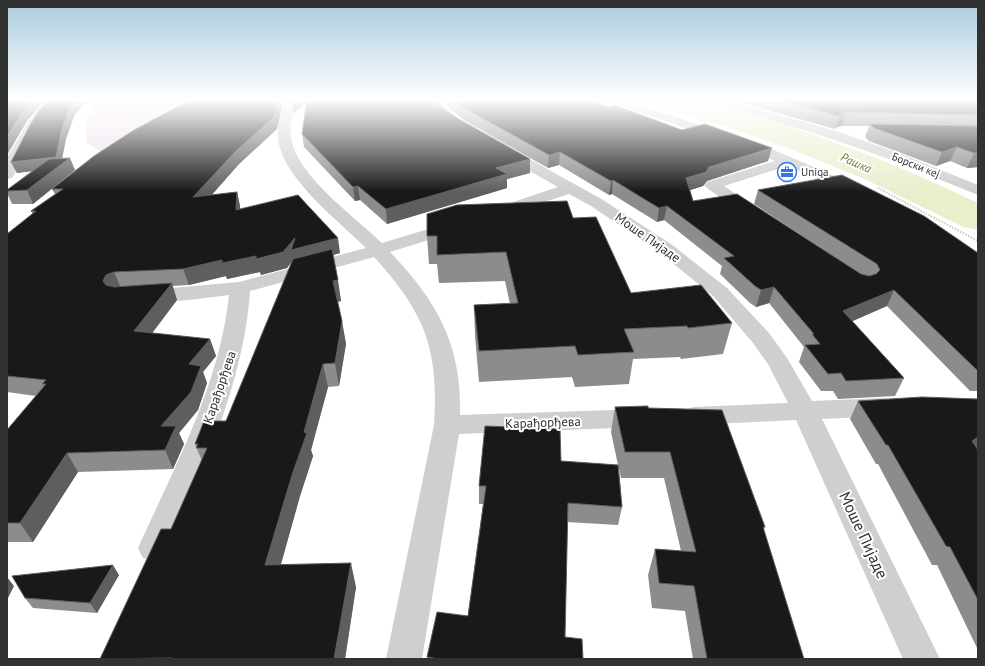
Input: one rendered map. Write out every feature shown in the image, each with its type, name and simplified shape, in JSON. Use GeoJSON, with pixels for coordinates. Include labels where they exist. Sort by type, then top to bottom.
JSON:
{"type":"FeatureCollection","features":[{"type":"Feature","properties":{"kind":"street"},"geometry":{"type":"LineString","coordinates":[[7,175],[11,158],[29,130]]}},
{"type":"Feature","properties":{"kind":"street"},"geometry":{"type":"LineString","coordinates":[[285,130],[286,143],[297,166],[332,207],[379,250],[420,302],[431,320],[446,362],[448,391],[447,425],[404,659]]}},
{"type":"Feature","properties":{"kind":"street","name":"Моше Пијаде"},"geometry":{"type":"LineString","coordinates":[[471,130],[481,138],[571,188],[644,233],[697,272],[720,292],[761,338],[779,363],[805,411],[922,659]]}},
{"type":"Feature","properties":{"kind":"street"},"geometry":{"type":"LineString","coordinates":[[703,130],[762,150],[874,193]]}},
{"type":"Feature","properties":{"kind":"street","name":"Борски кеј"},"geometry":{"type":"LineString","coordinates":[[818,130],[894,156],[978,190]]}},
{"type":"Feature","properties":{"kind":"street","name":"Борски кеј"},"geometry":{"type":"LineString","coordinates":[[831,134],[844,131],[859,131]]}},
{"type":"Feature","properties":{"kind":"street"},"geometry":{"type":"LineString","coordinates":[[764,220],[712,185],[789,161]]}},
{"type":"Feature","properties":{"kind":"street"},"geometry":{"type":"LineString","coordinates":[[128,296],[182,294],[240,288],[379,250],[571,188]]}},
{"type":"Feature","properties":{"kind":"street","name":"Карађорђева"},"geometry":{"type":"LineString","coordinates":[[154,548],[222,384],[236,334],[239,314],[240,288]]}},
{"type":"Feature","properties":{"kind":"street"},"geometry":{"type":"LineString","coordinates":[[805,411],[909,406]]}},
{"type":"Feature","properties":{"kind":"street","name":"Карађорђева"},"geometry":{"type":"LineString","coordinates":[[447,425],[805,411]]}},
{"type":"Feature","properties":{"kind":"path"},"geometry":{"type":"LineString","coordinates":[[874,193],[897,197],[978,241]]}},
{"type":"Feature","properties":{"kind":"shaded area"},"geometry":{"type":"Polygon","coordinates":[[[86,130],[149,130],[106,155],[86,142],[86,130]]]}},
{"type":"Feature","properties":{"kind":"building"},"geometry":{"type":"Polygon","coordinates":[[[7,130],[11,130],[7,137],[7,130]]]}},
{"type":"Feature","properties":{"kind":"building"},"geometry":{"type":"Polygon","coordinates":[[[27,130],[62,130],[56,157],[11,162],[27,130]]]}},
{"type":"Feature","properties":{"kind":"building"},"geometry":{"type":"Polygon","coordinates":[[[134,130],[259,130],[236,151],[193,197],[237,192],[236,210],[298,195],[338,238],[291,250],[295,238],[283,252],[256,259],[256,256],[222,263],[222,260],[183,269],[114,272],[106,275],[103,281],[106,285],[114,287],[172,283],[134,331],[210,339],[189,364],[201,366],[191,392],[161,426],[176,426],[165,450],[67,453],[20,523],[7,523],[7,430],[46,384],[42,384],[46,380],[7,376],[7,234],[36,211],[31,211],[63,189],[52,189],[94,156],[134,130]]]}},
{"type":"Feature","properties":{"kind":"building"},"geometry":{"type":"Polygon","coordinates":[[[303,130],[479,130],[530,159],[496,168],[507,174],[386,209],[358,186],[353,187],[302,134],[303,130]]]}},
{"type":"Feature","properties":{"kind":"building"},"geometry":{"type":"Polygon","coordinates":[[[504,130],[722,130],[772,148],[709,167],[706,172],[686,178],[693,201],[737,194],[861,274],[869,276],[876,274],[880,270],[877,264],[758,190],[842,175],[924,216],[978,253],[978,371],[894,290],[843,311],[904,378],[846,381],[841,373],[828,374],[805,345],[820,344],[812,334],[814,334],[774,287],[761,290],[755,286],[724,258],[734,256],[667,206],[659,208],[613,180],[611,181],[560,152],[549,155],[504,130]]]}},
{"type":"Feature","properties":{"kind":"building"},"geometry":{"type":"Polygon","coordinates":[[[880,130],[978,130],[978,153],[957,147],[942,152],[880,130]]]}},
{"type":"Feature","properties":{"kind":"building"},"geometry":{"type":"Polygon","coordinates":[[[70,158],[27,190],[7,191],[49,159],[70,158]]]}},
{"type":"Feature","properties":{"kind":"building"},"geometry":{"type":"Polygon","coordinates":[[[567,201],[573,218],[596,217],[631,293],[701,285],[732,323],[688,328],[687,326],[624,329],[634,352],[578,355],[575,346],[479,351],[474,305],[518,303],[506,252],[437,255],[437,236],[427,236],[427,214],[457,205],[567,201]]]}},
{"type":"Feature","properties":{"kind":"building"},"geometry":{"type":"Polygon","coordinates":[[[332,249],[338,280],[333,281],[342,321],[335,363],[323,364],[304,432],[307,433],[293,472],[265,565],[351,563],[334,659],[100,659],[161,529],[171,529],[207,448],[196,448],[198,444],[195,444],[204,421],[226,421],[293,259],[332,249]]]}},
{"type":"Feature","properties":{"kind":"building"},"geometry":{"type":"Polygon","coordinates":[[[922,397],[978,399],[978,437],[972,441],[978,450],[978,600],[950,547],[946,546],[888,445],[886,445],[858,401],[922,397]]]}},
{"type":"Feature","properties":{"kind":"building"},"geometry":{"type":"Polygon","coordinates":[[[648,406],[648,408],[722,410],[765,527],[763,527],[804,659],[707,659],[694,586],[659,583],[655,549],[696,552],[670,452],[625,452],[615,407],[648,406]]]}},
{"type":"Feature","properties":{"kind":"building"},"geometry":{"type":"Polygon","coordinates":[[[485,426],[560,429],[561,461],[618,465],[622,507],[568,503],[565,637],[582,639],[583,659],[439,659],[427,657],[437,612],[468,616],[486,486],[479,486],[485,426]]]}},
{"type":"Feature","properties":{"kind":"building"},"geometry":{"type":"Polygon","coordinates":[[[113,565],[90,603],[25,598],[12,576],[113,565]]]}},
{"type":"Feature","properties":{"kind":"waterway","name":"Рашка"},"geometry":{"type":"LineString","coordinates":[[767,130],[855,162],[978,218]]}},
{"type":"Feature","properties":{"kind":"place","name":"Uniqa"},"geometry":{"type":"Point","coordinates":[787,172]}}]}
